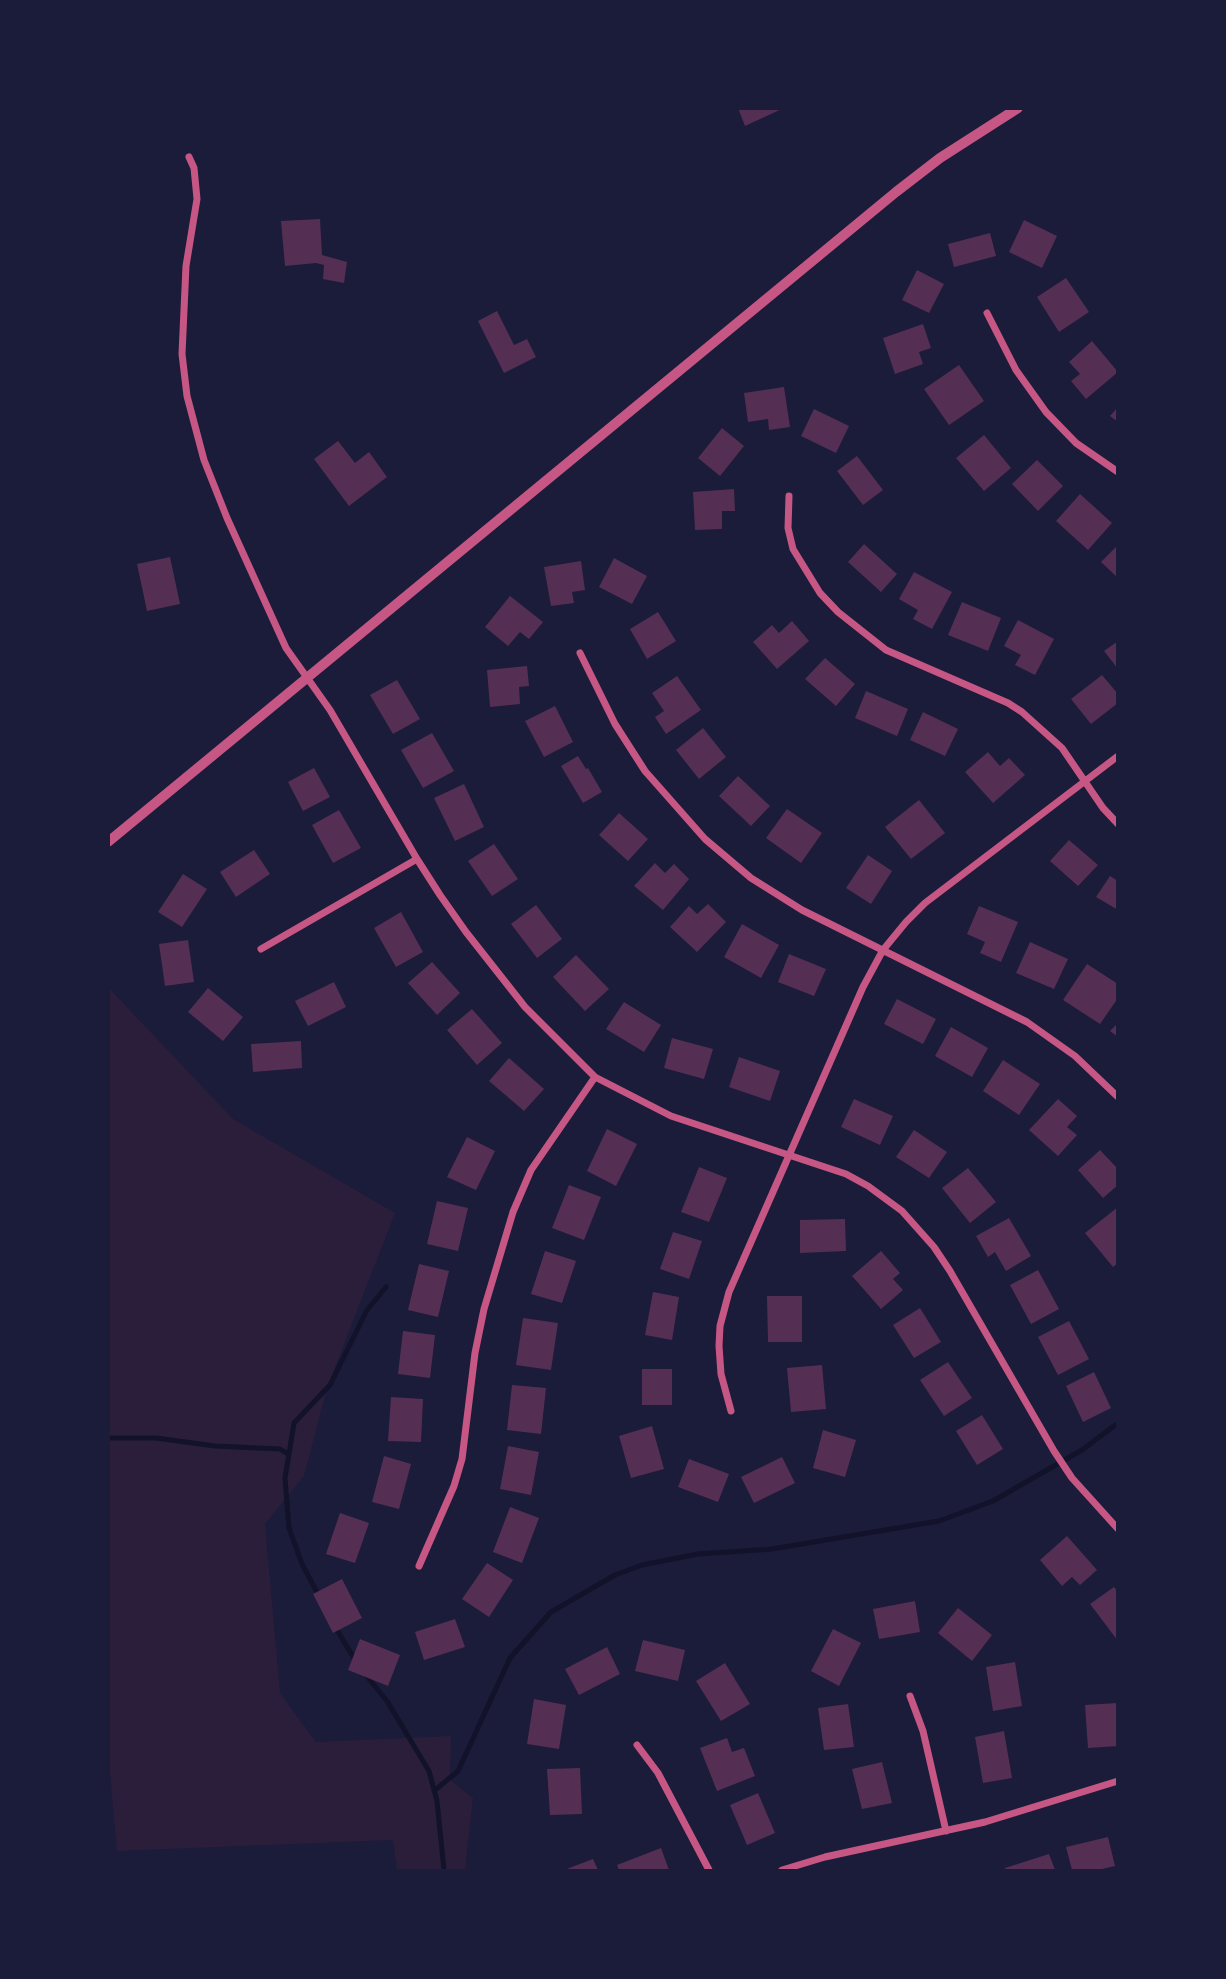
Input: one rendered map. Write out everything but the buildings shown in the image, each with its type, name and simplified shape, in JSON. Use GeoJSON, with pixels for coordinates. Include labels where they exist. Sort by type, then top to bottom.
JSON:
{"type":"FeatureCollection","features":[{"type":"Feature","properties":{"kind":"street"},"geometry":{"type":"LineString","coordinates":[[108,842],[896,192],[940,158],[1018,108]]}},
{"type":"Feature","properties":{"kind":"street"},"geometry":{"type":"LineString","coordinates":[[189,157],[196,176],[197,199],[187,266],[182,341],[183,375],[192,422],[204,460],[227,518],[286,648],[330,710],[417,859],[466,933],[525,1007],[595,1077],[671,1116],[846,1174],[869,1186],[902,1210],[950,1271],[1060,1460],[1087,1497],[1118,1529]]}},
{"type":"Feature","properties":{"kind":"street"},"geometry":{"type":"LineString","coordinates":[[987,313],[1016,370],[1046,412],[1076,443],[1118,472]]}},
{"type":"Feature","properties":{"kind":"street"},"geometry":{"type":"LineString","coordinates":[[789,496],[788,528],[793,549],[820,593],[838,612],[886,650],[1022,712],[1062,748],[1118,824]]}},
{"type":"Feature","properties":{"kind":"street"},"geometry":{"type":"LineString","coordinates":[[580,653],[628,747],[662,793],[705,839],[751,878],[802,910],[997,1006],[1055,1040],[1093,1071],[1118,1097]]}},
{"type":"Feature","properties":{"kind":"street"},"geometry":{"type":"LineString","coordinates":[[732,1411],[719,1361],[719,1336],[724,1310],[788,1156],[863,987],[883,950],[925,903],[1118,755]]}},
{"type":"Feature","properties":{"kind":"street"},"geometry":{"type":"LineString","coordinates":[[261,949],[417,859]]}},
{"type":"Feature","properties":{"kind":"street"},"geometry":{"type":"LineString","coordinates":[[419,1566],[454,1486],[462,1459],[475,1353],[484,1309],[513,1212],[531,1170],[595,1077]]}},
{"type":"Feature","properties":{"kind":"street"},"geometry":{"type":"LineString","coordinates":[[910,1696],[923,1731],[946,1831]]}},
{"type":"Feature","properties":{"kind":"street"},"geometry":{"type":"LineString","coordinates":[[637,1745],[658,1773],[709,1871]]}},
{"type":"Feature","properties":{"kind":"street"},"geometry":{"type":"LineString","coordinates":[[782,1871],[825,1857],[985,1822],[1118,1781]]}},
{"type":"Feature","properties":{"kind":"shaded area"},"geometry":{"type":"Polygon","coordinates":[[[108,987],[233,1119],[395,1213],[327,1388],[304,1476],[265,1524],[280,1693],[316,1742],[451,1736],[450,1780],[473,1798],[465,1870],[397,1870],[393,1840],[117,1851],[108,1751],[108,987]]]}},
{"type":"Feature","properties":{"kind":"waterway"},"geometry":{"type":"LineString","coordinates":[[319,1596],[302,1564],[289,1528],[285,1478],[294,1423],[330,1385],[367,1310],[386,1287]]}},
{"type":"Feature","properties":{"kind":"waterway"},"geometry":{"type":"LineString","coordinates":[[434,1791],[458,1771],[510,1658],[551,1612],[615,1575],[642,1565],[698,1554],[772,1549],[939,1521],[993,1501],[1082,1450],[1118,1423]]}},
{"type":"Feature","properties":{"kind":"waterway"},"geometry":{"type":"LineString","coordinates":[[108,1438],[156,1438],[215,1446],[280,1449],[288,1454]]}},
{"type":"Feature","properties":{"kind":"waterway"},"geometry":{"type":"LineString","coordinates":[[335,1627],[357,1663]]}},
{"type":"Feature","properties":{"kind":"waterway"},"geometry":{"type":"LineString","coordinates":[[365,1674],[387,1701],[429,1771],[437,1801],[444,1870]]}}]}
